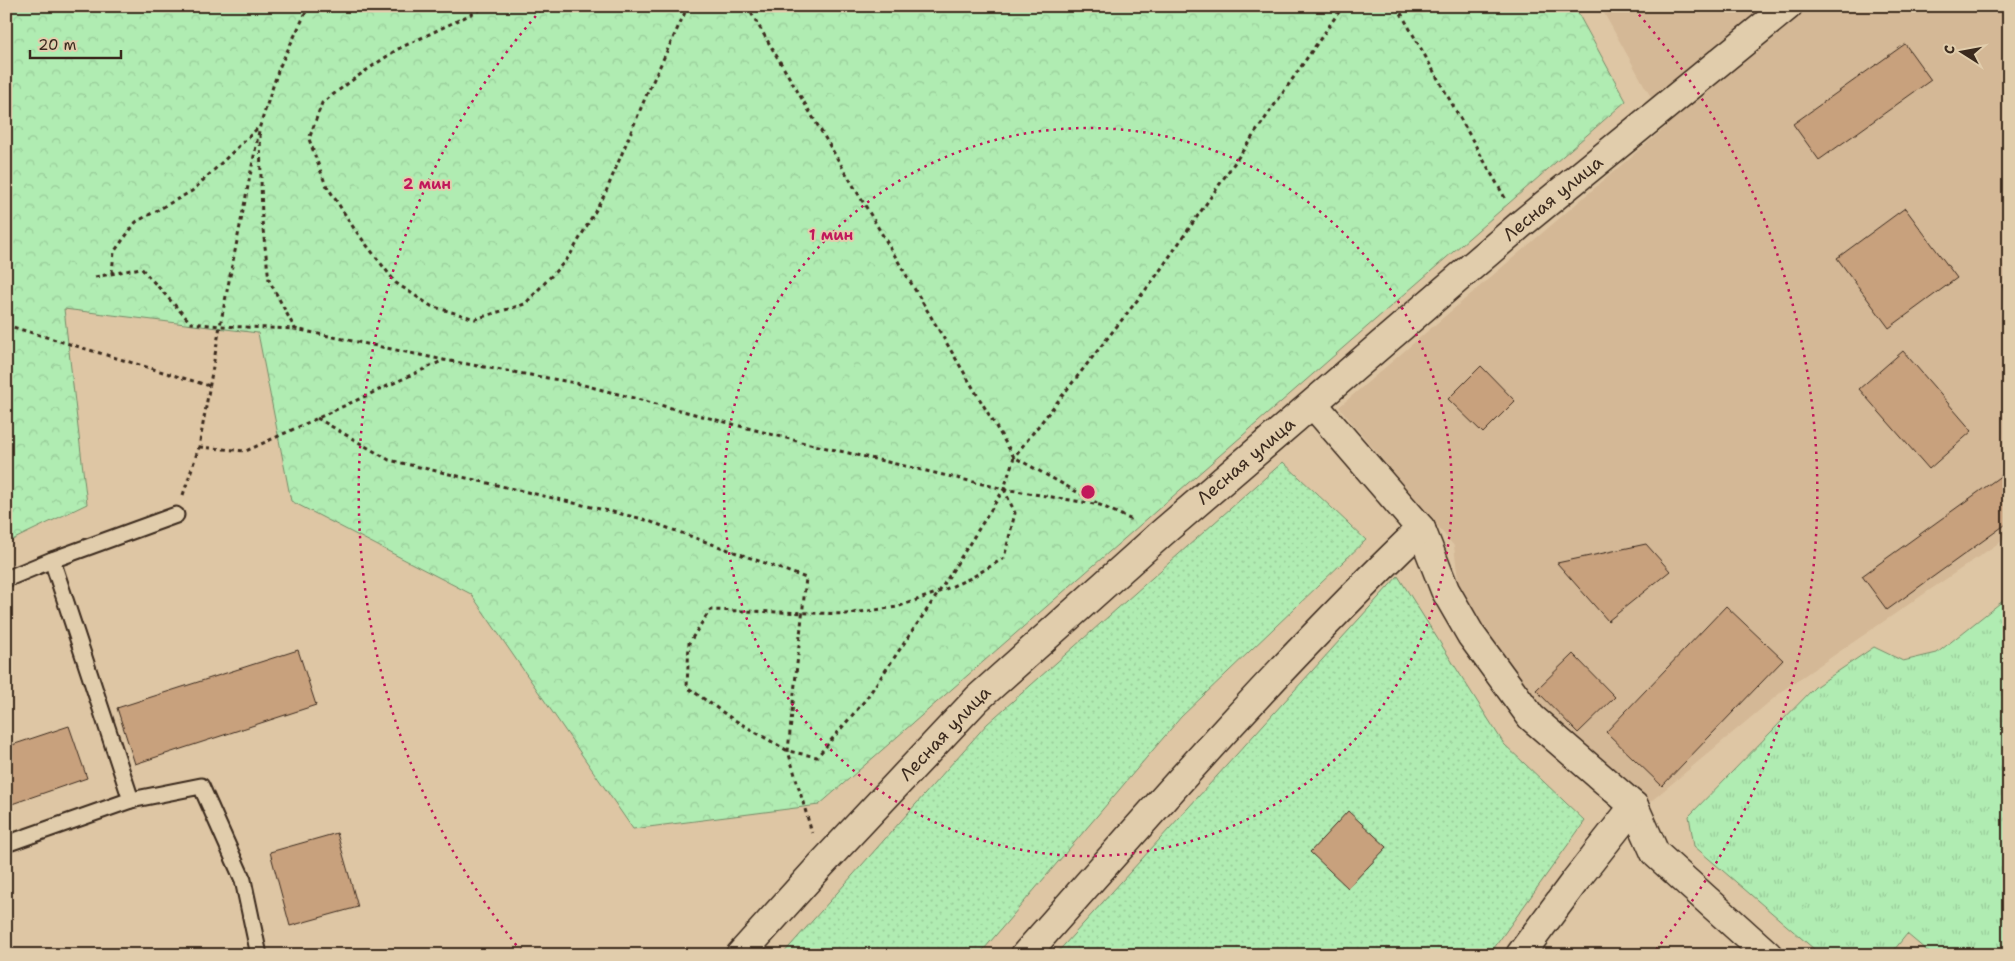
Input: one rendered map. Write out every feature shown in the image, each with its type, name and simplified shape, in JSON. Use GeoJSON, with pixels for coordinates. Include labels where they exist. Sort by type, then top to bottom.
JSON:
{"type":"FeatureCollection","features":[{"type":"Feature","properties":{"kind":"street","name":"Лесная улица"},"geometry":{"type":"LineString","coordinates":[[740,955],[821,865],[977,699],[1162,533],[1520,225],[1788,6]]}},
{"type":"Feature","properties":{"kind":"street"},"geometry":{"type":"LineString","coordinates":[[1313,404],[1421,529],[1449,598],[1471,635],[1531,717],[1634,806],[1655,853],[1768,955]]}},
{"type":"Feature","properties":{"kind":"street"},"geometry":{"type":"LineString","coordinates":[[1025,955],[1154,809],[1362,586],[1421,529]]}},
{"type":"Feature","properties":{"kind":"street"},"geometry":{"type":"LineString","coordinates":[[1520,955],[1575,880],[1634,806]]}},
{"type":"Feature","properties":{"kind":"lane"},"geometry":{"type":"LineString","coordinates":[[6,579],[52,560],[176,515]]}},
{"type":"Feature","properties":{"kind":"lane"},"geometry":{"type":"LineString","coordinates":[[52,560],[131,800]]}},
{"type":"Feature","properties":{"kind":"lane"},"geometry":{"type":"LineString","coordinates":[[6,844],[131,800],[201,786],[243,880],[259,955]]}},
{"type":"Feature","properties":{"kind":"path"},"geometry":{"type":"LineString","coordinates":[[176,515],[199,447],[220,326],[260,126],[279,68],[309,6]]}},
{"type":"Feature","properties":{"kind":"path"},"geometry":{"type":"LineString","coordinates":[[488,6],[396,50],[351,81],[322,103],[309,139],[325,183],[355,230],[396,283],[431,306],[475,319],[525,304],[569,257],[605,194],[646,96],[688,6]]}},
{"type":"Feature","properties":{"kind":"path"},"geometry":{"type":"LineString","coordinates":[[747,6],[1014,457],[1100,505],[1162,533]]}},
{"type":"Feature","properties":{"kind":"path"},"geometry":{"type":"LineString","coordinates":[[1004,489],[1015,513],[1004,558],[971,578],[938,592],[897,607],[846,614],[710,610],[689,643],[686,687],[731,718],[788,751],[816,757],[866,700],[938,592],[1004,489],[1014,457],[1154,279],[1343,6]]}},
{"type":"Feature","properties":{"kind":"path"},"geometry":{"type":"LineString","coordinates":[[1396,6],[1520,225]]}},
{"type":"Feature","properties":{"kind":"path"},"geometry":{"type":"LineString","coordinates":[[112,273],[114,252],[136,222],[192,192],[260,126]]}},
{"type":"Feature","properties":{"kind":"path"},"geometry":{"type":"LineString","coordinates":[[260,126],[262,222],[269,280],[295,329]]}},
{"type":"Feature","properties":{"kind":"path"},"geometry":{"type":"LineString","coordinates":[[95,277],[141,268],[190,323],[295,329],[444,360],[576,383],[801,442],[1004,489],[1100,505]]}},
{"type":"Feature","properties":{"kind":"path"},"geometry":{"type":"LineString","coordinates":[[6,325],[210,386]]}},
{"type":"Feature","properties":{"kind":"path"},"geometry":{"type":"LineString","coordinates":[[199,447],[246,451],[444,360]]}},
{"type":"Feature","properties":{"kind":"path"},"geometry":{"type":"LineString","coordinates":[[317,418],[389,460],[643,519],[806,578],[788,751],[821,865]]}},
{"type":"Feature","properties":{"kind":"shaded area"},"geometry":{"type":"Polygon","coordinates":[[[1600,6],[2009,6],[2009,536],[1786,688],[1650,802],[1535,699],[1460,596],[1454,546],[1339,407],[1667,126],[1600,6]]]}},
{"type":"Feature","properties":{"kind":"green space"},"geometry":{"type":"Polygon","coordinates":[[[6,6],[1574,6],[1626,101],[819,805],[633,829],[471,594],[291,501],[258,333],[64,309],[87,504],[6,543],[6,6]]]}},
{"type":"Feature","properties":{"kind":"green space"},"geometry":{"type":"Polygon","coordinates":[[[1283,462],[1366,540],[1181,717],[979,955],[782,955],[987,724],[1283,462]]]}},
{"type":"Feature","properties":{"kind":"green space"},"geometry":{"type":"Polygon","coordinates":[[[1398,576],[1504,744],[1585,821],[1489,955],[1055,955],[1398,576]]]}},
{"type":"Feature","properties":{"kind":"green space"},"geometry":{"type":"Polygon","coordinates":[[[2009,596],[2009,955],[1932,955],[1907,934],[1890,955],[1821,955],[1694,846],[1689,816],[1815,687],[1874,647],[1903,661],[1937,653],[2009,596]]]}},
{"type":"Feature","properties":{"kind":"building"},"geometry":{"type":"Polygon","coordinates":[[[1905,44],[1931,80],[1819,160],[1793,124],[1905,44]]]}},
{"type":"Feature","properties":{"kind":"building"},"geometry":{"type":"Polygon","coordinates":[[[1905,208],[1957,278],[1889,328],[1837,258],[1905,208]]]}},
{"type":"Feature","properties":{"kind":"building"},"geometry":{"type":"Polygon","coordinates":[[[2009,281],[2009,297],[2002,286],[2009,281]]]}},
{"type":"Feature","properties":{"kind":"building"},"geometry":{"type":"Polygon","coordinates":[[[1903,351],[1972,431],[1929,469],[1859,389],[1903,351]]]}},
{"type":"Feature","properties":{"kind":"building"},"geometry":{"type":"Polygon","coordinates":[[[1481,366],[1515,401],[1483,433],[1448,399],[1481,366]]]}},
{"type":"Feature","properties":{"kind":"building"},"geometry":{"type":"Polygon","coordinates":[[[2009,470],[2009,522],[1887,610],[1862,576],[2009,470]]]}},
{"type":"Feature","properties":{"kind":"building"},"geometry":{"type":"Polygon","coordinates":[[[1646,544],[1670,571],[1608,621],[1557,563],[1646,544]]]}},
{"type":"Feature","properties":{"kind":"building"},"geometry":{"type":"Polygon","coordinates":[[[1726,606],[1783,660],[1662,786],[1606,732],[1726,606]]]}},
{"type":"Feature","properties":{"kind":"building"},"geometry":{"type":"Polygon","coordinates":[[[298,650],[316,705],[135,764],[117,708],[298,650]]]}},
{"type":"Feature","properties":{"kind":"building"},"geometry":{"type":"Polygon","coordinates":[[[1573,654],[1615,697],[1578,733],[1536,690],[1573,654]]]}},
{"type":"Feature","properties":{"kind":"building"},"geometry":{"type":"Polygon","coordinates":[[[69,726],[87,778],[6,806],[6,747],[69,726]]]}},
{"type":"Feature","properties":{"kind":"building"},"geometry":{"type":"Polygon","coordinates":[[[1348,811],[1387,847],[1348,888],[1310,852],[1348,811]]]}},
{"type":"Feature","properties":{"kind":"building"},"geometry":{"type":"Polygon","coordinates":[[[337,833],[358,907],[290,926],[270,852],[337,833]]]}}]}
